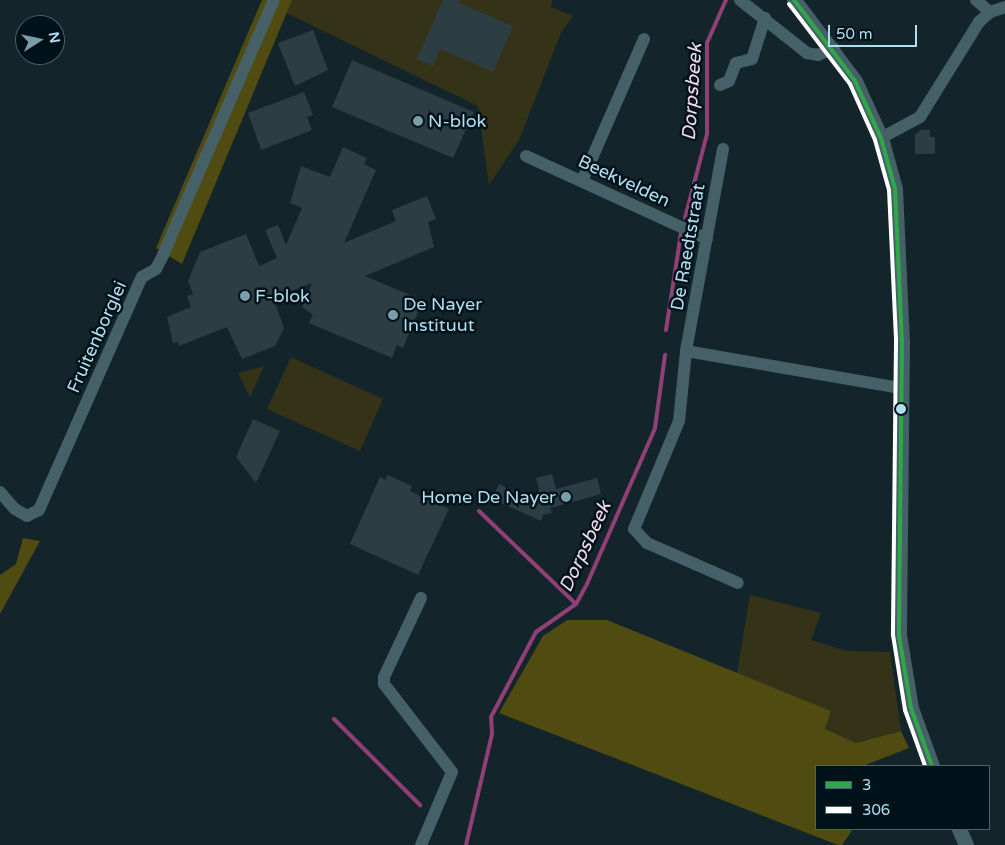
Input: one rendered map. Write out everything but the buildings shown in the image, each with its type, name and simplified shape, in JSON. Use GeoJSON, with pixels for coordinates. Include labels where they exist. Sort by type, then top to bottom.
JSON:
{"type":"FeatureCollection","features":[{"type":"Feature","properties":{"kind":"street","name":"Fruitenborglei"},"geometry":{"type":"LineString","coordinates":[[0,492],[14,509],[27,516],[40,510],[142,277],[156,269],[164,255],[274,0]]}},
{"type":"Feature","properties":{"kind":"street"},"geometry":{"type":"LineString","coordinates":[[740,0],[807,53],[818,55],[833,48]]}},
{"type":"Feature","properties":{"kind":"street"},"geometry":{"type":"LineString","coordinates":[[794,0],[833,48],[855,80],[881,138],[898,212],[901,388],[899,635],[911,708],[932,765]]}},
{"type":"Feature","properties":{"kind":"street"},"geometry":{"type":"LineString","coordinates":[[976,0],[990,12]]}},
{"type":"Feature","properties":{"kind":"street"},"geometry":{"type":"LineString","coordinates":[[881,138],[920,117],[979,22],[990,12],[1005,7]]}},
{"type":"Feature","properties":{"kind":"street"},"geometry":{"type":"LineString","coordinates":[[720,85],[729,81],[736,63],[752,59],[764,18]]}},
{"type":"Feature","properties":{"kind":"street"},"geometry":{"type":"LineString","coordinates":[[582,181],[644,39]]}},
{"type":"Feature","properties":{"kind":"street","name":"De Raedtstraat"},"geometry":{"type":"LineString","coordinates":[[723,149],[686,351],[679,421],[634,529],[646,543],[738,583]]}},
{"type":"Feature","properties":{"kind":"street","name":"Beekvelden"},"geometry":{"type":"LineString","coordinates":[[526,156],[707,238]]}},
{"type":"Feature","properties":{"kind":"street"},"geometry":{"type":"LineString","coordinates":[[686,351],[901,388]]}},
{"type":"Feature","properties":{"kind":"street"},"geometry":{"type":"LineString","coordinates":[[421,598],[384,677],[384,684],[452,772],[421,845]]}},
{"type":"Feature","properties":{"kind":"street"},"geometry":{"type":"LineString","coordinates":[[959,830],[966,845]]}},
{"type":"Feature","properties":{"kind":"shaded area"},"geometry":{"type":"Polygon","coordinates":[[[262,0],[292,0],[182,264],[156,248],[262,0]]]}},
{"type":"Feature","properties":{"kind":"shaded area"},"geometry":{"type":"Polygon","coordinates":[[[292,0],[552,0],[551,7],[573,16],[561,33],[519,140],[489,185],[478,106],[284,12],[292,0]]]}},
{"type":"Feature","properties":{"kind":"shaded area"},"geometry":{"type":"Polygon","coordinates":[[[291,357],[383,399],[360,451],[267,409],[291,357]]]}},
{"type":"Feature","properties":{"kind":"shaded area"},"geometry":{"type":"Polygon","coordinates":[[[264,366],[250,397],[238,373],[264,366]]]}},
{"type":"Feature","properties":{"kind":"shaded area"},"geometry":{"type":"Polygon","coordinates":[[[23,538],[40,541],[0,614],[0,575],[16,564],[23,538]]]}},
{"type":"Feature","properties":{"kind":"shaded area"},"geometry":{"type":"Polygon","coordinates":[[[750,595],[821,613],[811,640],[847,651],[890,652],[901,731],[856,743],[825,729],[831,711],[737,673],[750,595]]]}},
{"type":"Feature","properties":{"kind":"shaded area"},"geometry":{"type":"Polygon","coordinates":[[[567,620],[607,620],[831,711],[825,729],[856,743],[901,731],[909,748],[866,765],[815,765],[815,830],[852,830],[842,845],[838,845],[499,713],[543,636],[567,620]]]}},
{"type":"Feature","properties":{"kind":"waterway","name":"Dorpsbeek"},"geometry":{"type":"LineString","coordinates":[[685,218],[707,134],[707,43],[726,0]]}},
{"type":"Feature","properties":{"kind":"waterway","name":"Dorpsbeek"},"geometry":{"type":"LineString","coordinates":[[666,330],[681,233]]}},
{"type":"Feature","properties":{"kind":"waterway","name":"Dorpsbeek"},"geometry":{"type":"LineString","coordinates":[[466,845],[492,734],[491,717],[536,632],[576,604],[587,584],[655,428],[665,355]]}},
{"type":"Feature","properties":{"kind":"waterway"},"geometry":{"type":"LineString","coordinates":[[479,511],[576,604]]}},
{"type":"Feature","properties":{"kind":"waterway"},"geometry":{"type":"LineString","coordinates":[[334,719],[420,805]]}},
{"type":"Feature","properties":{"kind":"transit line","name":"3"},"geometry":{"type":"LineString","coordinates":[[794,0],[855,81],[881,138],[895,189],[902,341],[899,635],[911,708],[932,765]]}},
{"type":"Feature","properties":{"kind":"transit line","name":"306"},"geometry":{"type":"LineString","coordinates":[[789,4],[850,84],[875,140],[889,190],[896,341],[893,635],[905,710],[925,765]]}},
{"type":"Feature","properties":{"kind":"place","name":"N-blok"},"geometry":{"type":"Point","coordinates":[418,121]}},
{"type":"Feature","properties":{"kind":"place","name":"F-blok"},"geometry":{"type":"Point","coordinates":[245,296]}},
{"type":"Feature","properties":{"kind":"place","name":"De Nayer Instituut"},"geometry":{"type":"Point","coordinates":[393,315]}},
{"type":"Feature","properties":{"kind":"place","name":"Home De Nayer"},"geometry":{"type":"Point","coordinates":[566,497]}}]}
